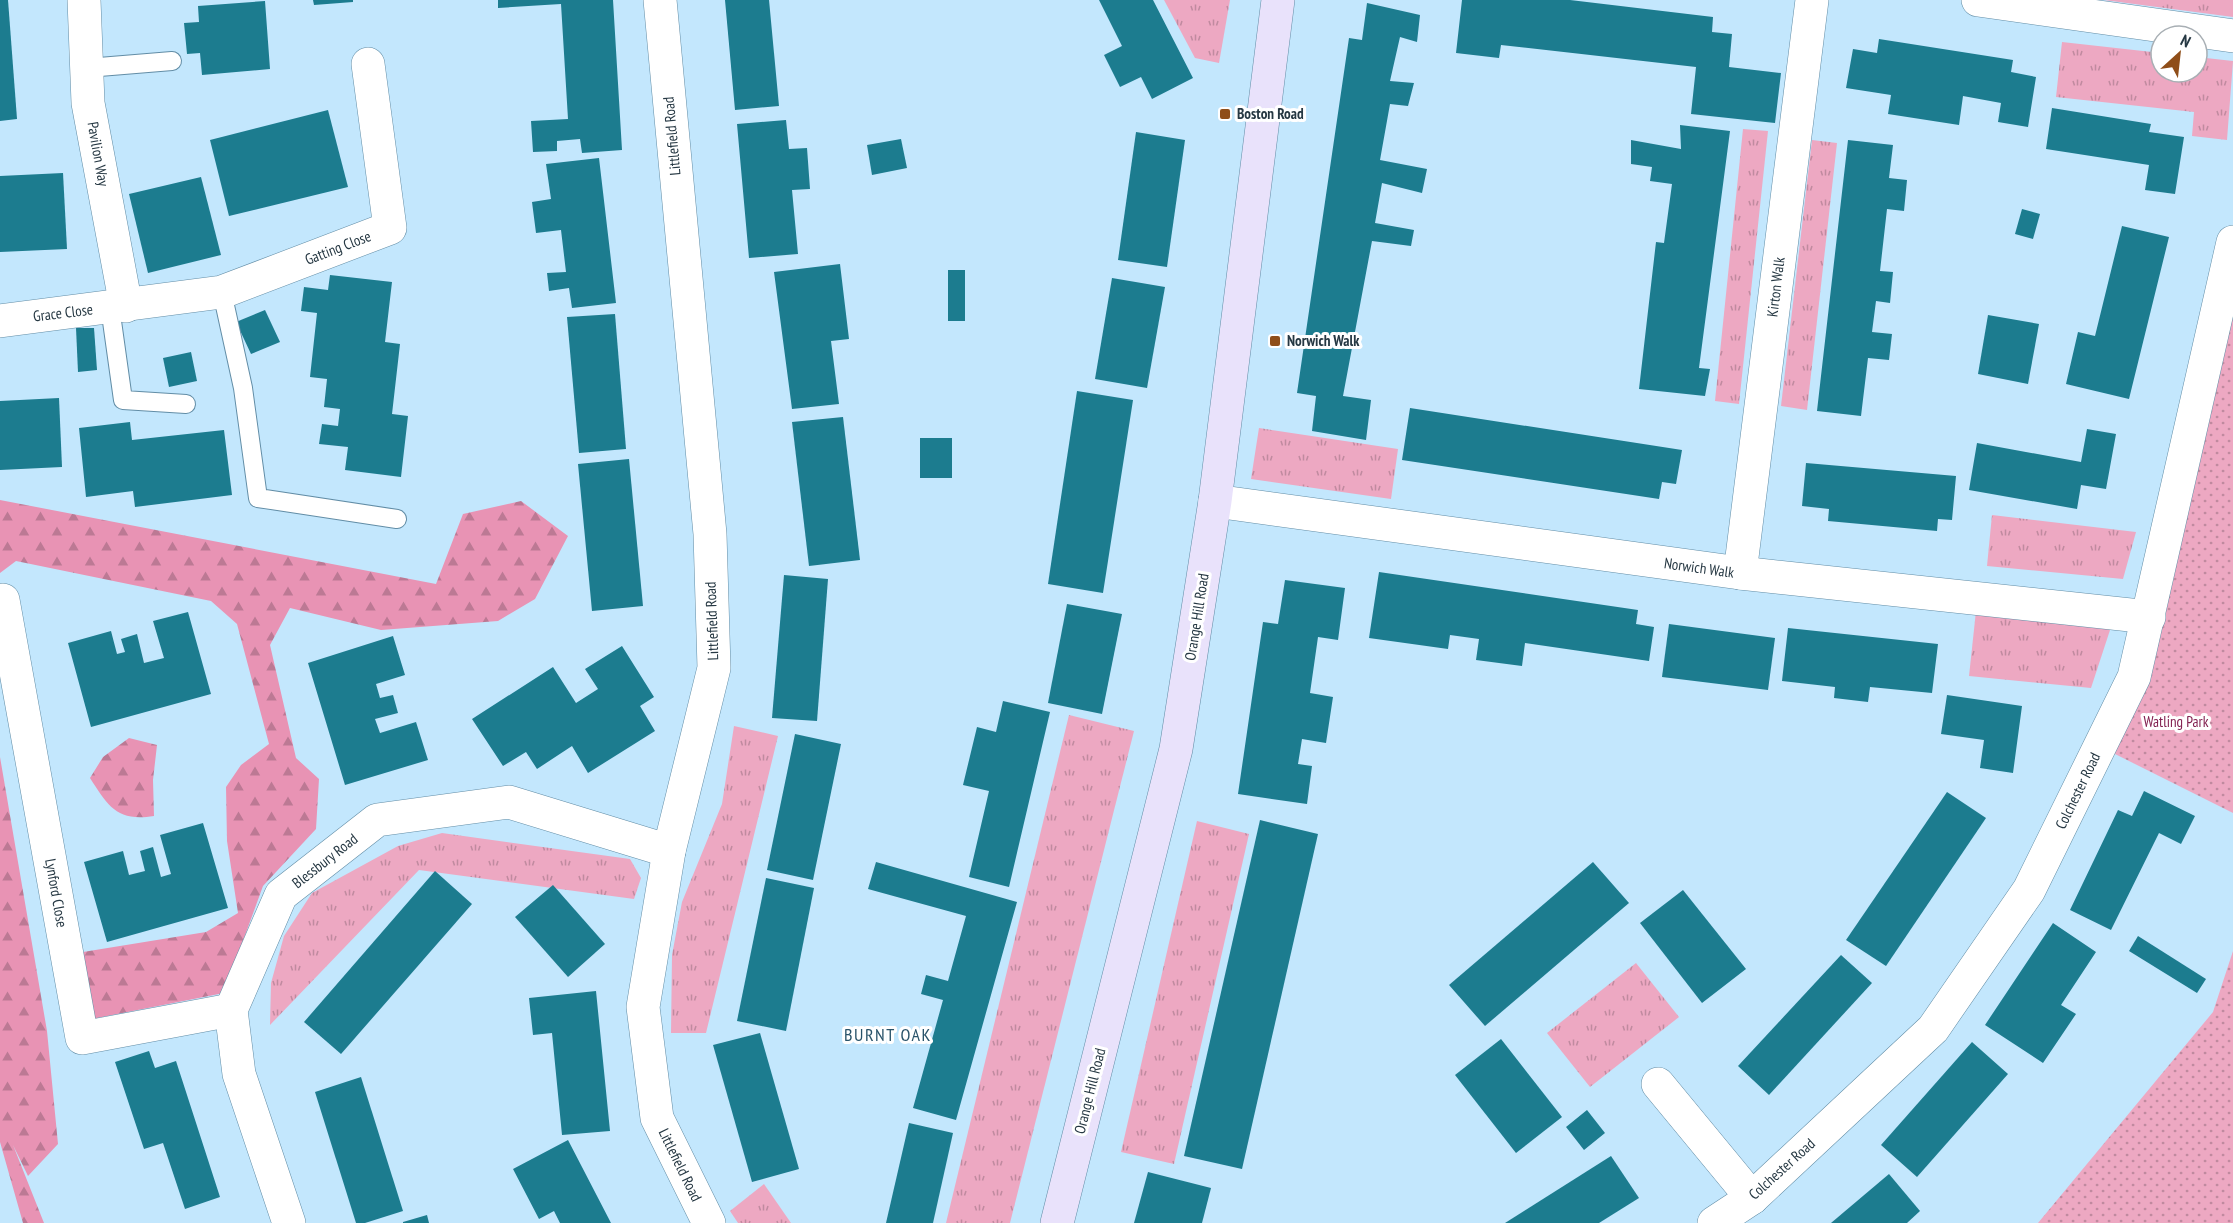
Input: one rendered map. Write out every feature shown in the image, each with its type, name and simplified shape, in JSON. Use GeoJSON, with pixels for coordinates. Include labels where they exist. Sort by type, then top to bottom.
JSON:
{"type":"FeatureCollection","features":[{"type":"Feature","properties":{"kind":"street","name":"Pavilion Way"},"geometry":{"type":"LineString","coordinates":[[84,0],[88,103],[118,306]]}},
{"type":"Feature","properties":{"kind":"street","name":"Littlefield Road"},"geometry":{"type":"LineString","coordinates":[[660,0],[710,534],[714,668],[669,851],[644,1007],[657,1118],[709,1223]]}},
{"type":"Feature","properties":{"kind":"street","name":"Orange Hill Road"},"geometry":{"type":"LineString","coordinates":[[1057,1223],[1176,748],[1215,501],[1278,0]]}},
{"type":"Feature","properties":{"kind":"street","name":"Kirton Walk"},"geometry":{"type":"LineString","coordinates":[[1740,573],[1812,0]]}},
{"type":"Feature","properties":{"kind":"street"},"geometry":{"type":"LineString","coordinates":[[1978,0],[2233,36]]}},
{"type":"Feature","properties":{"kind":"street","name":"Gatting Close"},"geometry":{"type":"LineString","coordinates":[[118,306],[222,292],[390,228],[368,64]]}},
{"type":"Feature","properties":{"kind":"street","name":"Colchester Road"},"geometry":{"type":"LineString","coordinates":[[1714,1223],[1752,1198],[1933,1029],[2029,890],[2134,677],[2233,242]]}},
{"type":"Feature","properties":{"kind":"street","name":"Grace Close"},"geometry":{"type":"LineString","coordinates":[[0,321],[118,306]]}},
{"type":"Feature","properties":{"kind":"street","name":"Norwich Walk"},"geometry":{"type":"LineString","coordinates":[[1215,501],[1740,573],[2149,617]]}},
{"type":"Feature","properties":{"kind":"street","name":"Lynford Close"},"geometry":{"type":"LineString","coordinates":[[3,600],[82,1038],[231,1010]]}},
{"type":"Feature","properties":{"kind":"street","name":"Blessbury Road"},"geometry":{"type":"LineString","coordinates":[[231,1010],[281,895],[377,820],[509,802],[669,851]]}},
{"type":"Feature","properties":{"kind":"street"},"geometry":{"type":"LineString","coordinates":[[231,1010],[239,1074],[289,1223]]}},
{"type":"Feature","properties":{"kind":"street"},"geometry":{"type":"LineString","coordinates":[[1658,1084],[1752,1198]]}},
{"type":"Feature","properties":{"kind":"lane"},"geometry":{"type":"LineString","coordinates":[[87,68],[172,61]]}},
{"type":"Feature","properties":{"kind":"lane"},"geometry":{"type":"LineString","coordinates":[[222,292],[243,388],[258,498],[397,519]]}},
{"type":"Feature","properties":{"kind":"lane"},"geometry":{"type":"LineString","coordinates":[[118,306],[123,400],[186,404]]}},
{"type":"Feature","properties":{"kind":"green space"},"geometry":{"type":"Polygon","coordinates":[[[1164,0],[1230,0],[1219,63],[1195,58],[1164,0]]]}},
{"type":"Feature","properties":{"kind":"green space"},"geometry":{"type":"Polygon","coordinates":[[[2104,0],[2233,0],[2233,17],[2104,0]]]}},
{"type":"Feature","properties":{"kind":"green space"},"geometry":{"type":"Polygon","coordinates":[[[2062,42],[2149,52],[2149,84],[2209,84],[2209,58],[2233,61],[2227,140],[2192,136],[2194,112],[2056,97],[2062,42]]]}},
{"type":"Feature","properties":{"kind":"green space"},"geometry":{"type":"Polygon","coordinates":[[[1743,129],[1768,131],[1739,404],[1715,401],[1743,129]]]}},
{"type":"Feature","properties":{"kind":"green space"},"geometry":{"type":"Polygon","coordinates":[[[1812,140],[1837,143],[1807,410],[1781,406],[1812,140]]]}},
{"type":"Feature","properties":{"kind":"green space","name":"Watling Park"},"geometry":{"type":"Polygon","coordinates":[[[2233,294],[2233,813],[2099,746],[2233,294]]]}},
{"type":"Feature","properties":{"kind":"green space"},"geometry":{"type":"Polygon","coordinates":[[[1259,428],[1398,449],[1391,499],[1251,479],[1259,428]]]}},
{"type":"Feature","properties":{"kind":"green space"},"geometry":{"type":"Polygon","coordinates":[[[0,500],[436,584],[463,514],[521,501],[568,536],[535,599],[498,621],[381,630],[290,608],[270,645],[296,758],[319,779],[316,829],[263,886],[224,993],[92,1019],[83,952],[206,932],[238,913],[227,841],[226,787],[241,765],[269,744],[237,624],[211,601],[16,561],[0,573],[0,500]]]}},
{"type":"Feature","properties":{"kind":"green space"},"geometry":{"type":"Polygon","coordinates":[[[1992,515],[2136,532],[2123,579],[1987,566],[1992,515]]]}},
{"type":"Feature","properties":{"kind":"green space"},"geometry":{"type":"Polygon","coordinates":[[[1976,611],[2111,627],[2091,688],[1969,676],[1976,611]]]}},
{"type":"Feature","properties":{"kind":"green space"},"geometry":{"type":"Polygon","coordinates":[[[1069,715],[1134,731],[1010,1223],[946,1223],[1069,715]]]}},
{"type":"Feature","properties":{"kind":"green space"},"geometry":{"type":"Polygon","coordinates":[[[734,726],[778,736],[706,1033],[671,1033],[672,955],[682,902],[722,804],[734,726]]]}},
{"type":"Feature","properties":{"kind":"green space"},"geometry":{"type":"Polygon","coordinates":[[[129,738],[157,745],[153,780],[154,816],[131,817],[115,810],[102,797],[90,778],[103,757],[129,738]]]}},
{"type":"Feature","properties":{"kind":"green space"},"geometry":{"type":"Polygon","coordinates":[[[0,757],[47,1031],[58,1144],[28,1176],[13,1145],[44,1223],[23,1223],[0,1142],[0,757]]]}},
{"type":"Feature","properties":{"kind":"green space"},"geometry":{"type":"Polygon","coordinates":[[[1197,821],[1249,834],[1174,1164],[1121,1152],[1197,821]]]}},
{"type":"Feature","properties":{"kind":"green space"},"geometry":{"type":"Polygon","coordinates":[[[442,833],[630,859],[641,878],[634,899],[419,870],[270,1025],[271,983],[284,936],[312,893],[398,846],[442,833]]]}},
{"type":"Feature","properties":{"kind":"green space"},"geometry":{"type":"Polygon","coordinates":[[[2233,951],[2233,1223],[2038,1223],[2213,1012],[2233,951]]]}},
{"type":"Feature","properties":{"kind":"green space"},"geometry":{"type":"Polygon","coordinates":[[[1636,963],[1679,1017],[1590,1087],[1547,1033],[1636,963]]]}},
{"type":"Feature","properties":{"kind":"green space"},"geometry":{"type":"Polygon","coordinates":[[[764,1184],[791,1223],[738,1223],[730,1211],[764,1184]]]}},
{"type":"Feature","properties":{"kind":"building"},"geometry":{"type":"Polygon","coordinates":[[[0,0],[8,0],[17,119],[0,121],[0,0]]]}},
{"type":"Feature","properties":{"kind":"building"},"geometry":{"type":"Polygon","coordinates":[[[313,0],[353,0],[353,2],[314,5],[313,0]]]}},
{"type":"Feature","properties":{"kind":"building"},"geometry":{"type":"Polygon","coordinates":[[[498,0],[613,0],[622,150],[582,153],[580,139],[557,141],[557,151],[533,152],[531,121],[568,119],[561,4],[498,8],[498,0]]]}},
{"type":"Feature","properties":{"kind":"building"},"geometry":{"type":"Polygon","coordinates":[[[725,0],[769,0],[779,106],[735,110],[725,0]]]}},
{"type":"Feature","properties":{"kind":"building"},"geometry":{"type":"Polygon","coordinates":[[[1099,0],[1153,0],[1193,78],[1152,99],[1141,77],[1120,87],[1104,55],[1122,46],[1099,0]]]}},
{"type":"Feature","properties":{"kind":"building"},"geometry":{"type":"Polygon","coordinates":[[[1462,0],[1570,0],[1713,17],[1712,32],[1732,34],[1729,67],[1781,73],[1775,123],[1691,114],[1696,67],[1501,45],[1499,58],[1456,53],[1462,0]]]}},
{"type":"Feature","properties":{"kind":"building"},"geometry":{"type":"Polygon","coordinates":[[[265,1],[270,69],[202,75],[200,53],[187,54],[184,23],[199,22],[198,6],[265,1]]]}},
{"type":"Feature","properties":{"kind":"building"},"geometry":{"type":"Polygon","coordinates":[[[1367,3],[1420,15],[1417,42],[1400,37],[1390,81],[1414,83],[1408,106],[1390,104],[1380,160],[1427,169],[1422,193],[1382,183],[1375,223],[1414,230],[1411,246],[1372,241],[1343,396],[1371,400],[1366,440],[1312,431],[1316,396],[1297,393],[1349,38],[1362,40],[1367,3]]]}},
{"type":"Feature","properties":{"kind":"building"},"geometry":{"type":"Polygon","coordinates":[[[1879,39],[2013,60],[2011,72],[2036,77],[2028,127],[1998,122],[2001,103],[1963,96],[1959,125],[1888,114],[1891,95],[1846,88],[1853,49],[1877,53],[1879,39]]]}},
{"type":"Feature","properties":{"kind":"building"},"geometry":{"type":"Polygon","coordinates":[[[2052,108],[2151,124],[2149,132],[2184,137],[2175,194],[2145,190],[2149,165],[2046,149],[2052,108]]]}},
{"type":"Feature","properties":{"kind":"building"},"geometry":{"type":"Polygon","coordinates":[[[328,110],[348,187],[229,216],[210,140],[328,110]]]}},
{"type":"Feature","properties":{"kind":"building"},"geometry":{"type":"Polygon","coordinates":[[[786,120],[789,149],[807,148],[810,189],[792,190],[798,254],[749,258],[737,124],[786,120]]]}},
{"type":"Feature","properties":{"kind":"building"},"geometry":{"type":"Polygon","coordinates":[[[1680,125],[1730,131],[1699,368],[1710,369],[1705,396],[1639,389],[1656,242],[1664,243],[1672,184],[1650,181],[1652,167],[1631,164],[1631,140],[1681,149],[1680,125]]]}},
{"type":"Feature","properties":{"kind":"building"},"geometry":{"type":"Polygon","coordinates":[[[1136,132],[1185,140],[1167,267],[1118,260],[1136,132]]]}},
{"type":"Feature","properties":{"kind":"building"},"geometry":{"type":"Polygon","coordinates":[[[901,139],[907,168],[872,175],[867,145],[901,139]]]}},
{"type":"Feature","properties":{"kind":"building"},"geometry":{"type":"Polygon","coordinates":[[[1848,140],[1893,145],[1889,178],[1907,180],[1904,211],[1887,209],[1880,271],[1893,272],[1890,303],[1876,301],[1872,332],[1892,334],[1889,360],[1868,358],[1861,416],[1817,411],[1848,140]]]}},
{"type":"Feature","properties":{"kind":"building"},"geometry":{"type":"Polygon","coordinates":[[[599,158],[616,303],[572,308],[569,288],[549,291],[547,273],[566,272],[561,230],[536,233],[532,202],[551,199],[546,164],[599,158]]]}},
{"type":"Feature","properties":{"kind":"building"},"geometry":{"type":"Polygon","coordinates":[[[63,173],[67,249],[0,252],[0,176],[63,173]]]}},
{"type":"Feature","properties":{"kind":"building"},"geometry":{"type":"Polygon","coordinates":[[[201,177],[221,255],[148,273],[129,194],[201,177]]]}},
{"type":"Feature","properties":{"kind":"building"},"geometry":{"type":"Polygon","coordinates":[[[2022,209],[2040,214],[2033,239],[2015,234],[2022,209]]]}},
{"type":"Feature","properties":{"kind":"building"},"geometry":{"type":"Polygon","coordinates":[[[2122,226],[2169,237],[2129,399],[2066,384],[2078,332],[2095,336],[2122,226]]]}},
{"type":"Feature","properties":{"kind":"building"},"geometry":{"type":"Polygon","coordinates":[[[840,264],[849,339],[831,341],[839,404],[792,409],[774,272],[840,264]]]}},
{"type":"Feature","properties":{"kind":"building"},"geometry":{"type":"Polygon","coordinates":[[[948,270],[965,270],[965,321],[948,321],[948,270]]]}},
{"type":"Feature","properties":{"kind":"building"},"geometry":{"type":"Polygon","coordinates":[[[330,275],[392,282],[385,342],[400,344],[392,414],[408,416],[401,477],[345,470],[348,447],[319,444],[322,424],[338,426],[340,409],[324,407],[327,379],[310,377],[317,313],[301,311],[304,287],[328,290],[330,275]]]}},
{"type":"Feature","properties":{"kind":"building"},"geometry":{"type":"Polygon","coordinates":[[[1112,278],[1165,287],[1147,388],[1095,379],[1112,278]]]}},
{"type":"Feature","properties":{"kind":"building"},"geometry":{"type":"Polygon","coordinates":[[[265,310],[280,342],[251,354],[236,322],[265,310]]]}},
{"type":"Feature","properties":{"kind":"building"},"geometry":{"type":"Polygon","coordinates":[[[615,314],[626,449],[579,453],[567,317],[615,314]]]}},
{"type":"Feature","properties":{"kind":"building"},"geometry":{"type":"Polygon","coordinates":[[[1988,315],[2039,324],[2028,384],[1978,374],[1988,315]]]}},
{"type":"Feature","properties":{"kind":"building"},"geometry":{"type":"Polygon","coordinates":[[[76,328],[94,328],[97,370],[78,372],[76,328]]]}},
{"type":"Feature","properties":{"kind":"building"},"geometry":{"type":"Polygon","coordinates":[[[191,352],[197,381],[169,387],[163,358],[191,352]]]}},
{"type":"Feature","properties":{"kind":"building"},"geometry":{"type":"Polygon","coordinates":[[[1077,391],[1133,400],[1103,593],[1048,584],[1077,391]]]}},
{"type":"Feature","properties":{"kind":"building"},"geometry":{"type":"Polygon","coordinates":[[[59,398],[62,467],[0,470],[0,401],[59,398]]]}},
{"type":"Feature","properties":{"kind":"building"},"geometry":{"type":"Polygon","coordinates":[[[1410,408],[1682,450],[1676,484],[1662,482],[1659,499],[1402,460],[1410,408]]]}},
{"type":"Feature","properties":{"kind":"building"},"geometry":{"type":"Polygon","coordinates":[[[843,417],[860,560],[809,566],[792,422],[843,417]]]}},
{"type":"Feature","properties":{"kind":"building"},"geometry":{"type":"Polygon","coordinates":[[[130,422],[132,440],[224,430],[232,495],[135,507],[133,491],[86,497],[79,428],[130,422]]]}},
{"type":"Feature","properties":{"kind":"building"},"geometry":{"type":"Polygon","coordinates":[[[2087,429],[2116,434],[2106,489],[2081,485],[2077,509],[1969,490],[1977,443],[2081,462],[2087,429]]]}},
{"type":"Feature","properties":{"kind":"building"},"geometry":{"type":"Polygon","coordinates":[[[920,438],[952,438],[952,478],[920,478],[920,438]]]}},
{"type":"Feature","properties":{"kind":"building"},"geometry":{"type":"Polygon","coordinates":[[[629,459],[643,606],[592,611],[578,464],[629,459]]]}},
{"type":"Feature","properties":{"kind":"building"},"geometry":{"type":"Polygon","coordinates":[[[1806,463],[1956,476],[1952,520],[1938,519],[1937,531],[1828,521],[1829,509],[1802,506],[1806,463]]]}},
{"type":"Feature","properties":{"kind":"building"},"geometry":{"type":"Polygon","coordinates":[[[1379,572],[1638,610],[1636,624],[1654,627],[1649,661],[1525,643],[1522,666],[1476,660],[1479,639],[1450,635],[1448,649],[1369,638],[1379,572]]]}},
{"type":"Feature","properties":{"kind":"building"},"geometry":{"type":"Polygon","coordinates":[[[784,575],[828,579],[817,721],[772,718],[784,575]]]}},
{"type":"Feature","properties":{"kind":"building"},"geometry":{"type":"Polygon","coordinates":[[[1285,580],[1345,588],[1338,640],[1318,637],[1310,693],[1333,697],[1326,743],[1302,739],[1298,764],[1312,766],[1307,804],[1238,794],[1263,622],[1278,624],[1285,580]]]}},
{"type":"Feature","properties":{"kind":"building"},"geometry":{"type":"Polygon","coordinates":[[[1067,604],[1122,614],[1102,714],[1048,703],[1067,604]]]}},
{"type":"Feature","properties":{"kind":"building"},"geometry":{"type":"Polygon","coordinates":[[[188,612],[211,694],[91,727],[68,643],[111,631],[117,654],[125,652],[121,639],[137,634],[144,663],[164,658],[153,621],[188,612]]]}},
{"type":"Feature","properties":{"kind":"building"},"geometry":{"type":"Polygon","coordinates":[[[1669,624],[1775,638],[1768,690],[1662,677],[1669,624]]]}},
{"type":"Feature","properties":{"kind":"building"},"geometry":{"type":"Polygon","coordinates":[[[1788,628],[1938,644],[1932,693],[1870,687],[1868,702],[1834,698],[1835,687],[1782,681],[1788,628]]]}},
{"type":"Feature","properties":{"kind":"building"},"geometry":{"type":"Polygon","coordinates":[[[393,636],[405,675],[376,684],[380,698],[393,695],[398,713],[375,719],[380,733],[416,722],[428,760],[345,785],[308,663],[393,636]]]}},
{"type":"Feature","properties":{"kind":"building"},"geometry":{"type":"Polygon","coordinates":[[[622,646],[654,697],[640,706],[655,731],[588,773],[572,746],[537,769],[526,752],[503,766],[472,719],[553,667],[576,703],[598,689],[585,669],[622,646]]]}},
{"type":"Feature","properties":{"kind":"building"},"geometry":{"type":"Polygon","coordinates":[[[1947,695],[2022,706],[2013,773],[1980,768],[1984,740],[1941,734],[1947,695]]]}},
{"type":"Feature","properties":{"kind":"building"},"geometry":{"type":"Polygon","coordinates":[[[1003,701],[1050,712],[1009,887],[969,877],[989,791],[963,785],[977,727],[996,732],[1003,701]]]}},
{"type":"Feature","properties":{"kind":"building"},"geometry":{"type":"Polygon","coordinates":[[[795,734],[841,744],[813,880],[767,870],[795,734]]]}},
{"type":"Feature","properties":{"kind":"building"},"geometry":{"type":"Polygon","coordinates":[[[2144,791],[2195,816],[2181,844],[2159,833],[2111,930],[2070,910],[2118,810],[2132,816],[2144,791]]]}},
{"type":"Feature","properties":{"kind":"building"},"geometry":{"type":"Polygon","coordinates":[[[1947,792],[1986,818],[1886,966],[1846,940],[1947,792]]]}},
{"type":"Feature","properties":{"kind":"building"},"geometry":{"type":"Polygon","coordinates":[[[1260,820],[1318,834],[1242,1169],[1184,1156],[1260,820]]]}},
{"type":"Feature","properties":{"kind":"building"},"geometry":{"type":"Polygon","coordinates":[[[203,823],[228,908],[107,942],[84,862],[123,851],[129,875],[145,871],[140,851],[153,847],[161,877],[171,874],[160,835],[203,823]]]}},
{"type":"Feature","properties":{"kind":"building"},"geometry":{"type":"Polygon","coordinates":[[[876,862],[1017,902],[956,1120],[913,1108],[943,1000],[921,994],[926,975],[948,981],[966,916],[868,889],[876,862]]]}},
{"type":"Feature","properties":{"kind":"building"},"geometry":{"type":"Polygon","coordinates":[[[1593,862],[1629,903],[1485,1026],[1449,985],[1593,862]]]}},
{"type":"Feature","properties":{"kind":"building"},"geometry":{"type":"Polygon","coordinates":[[[435,871],[472,904],[341,1054],[304,1022],[435,871]]]}},
{"type":"Feature","properties":{"kind":"building"},"geometry":{"type":"Polygon","coordinates":[[[766,878],[814,888],[786,1031],[737,1021],[766,878]]]}},
{"type":"Feature","properties":{"kind":"building"},"geometry":{"type":"Polygon","coordinates":[[[553,885],[605,944],[568,977],[515,917],[553,885]]]}},
{"type":"Feature","properties":{"kind":"building"},"geometry":{"type":"Polygon","coordinates":[[[1683,890],[1746,969],[1702,1003],[1640,923],[1683,890]]]}},
{"type":"Feature","properties":{"kind":"building"},"geometry":{"type":"Polygon","coordinates":[[[2053,923],[2096,952],[2061,1005],[2076,1014],[2043,1063],[1985,1025],[2053,923]]]}},
{"type":"Feature","properties":{"kind":"building"},"geometry":{"type":"Polygon","coordinates":[[[2138,936],[2206,979],[2197,993],[2129,951],[2138,936]]]}},
{"type":"Feature","properties":{"kind":"building"},"geometry":{"type":"Polygon","coordinates":[[[1841,955],[1872,983],[1769,1095],[1738,1066],[1841,955]]]}},
{"type":"Feature","properties":{"kind":"building"},"geometry":{"type":"Polygon","coordinates":[[[596,991],[610,1131],[562,1135],[552,1033],[533,1035],[529,998],[596,991]]]}},
{"type":"Feature","properties":{"kind":"building"},"geometry":{"type":"Polygon","coordinates":[[[760,1033],[799,1169],[752,1182],[713,1045],[760,1033]]]}},
{"type":"Feature","properties":{"kind":"building"},"geometry":{"type":"Polygon","coordinates":[[[1501,1039],[1562,1117],[1516,1153],[1455,1075],[1501,1039]]]}},
{"type":"Feature","properties":{"kind":"building"},"geometry":{"type":"Polygon","coordinates":[[[1972,1042],[2008,1074],[1917,1177],[1881,1145],[1972,1042]]]}},
{"type":"Feature","properties":{"kind":"building"},"geometry":{"type":"Polygon","coordinates":[[[149,1051],[155,1068],[176,1061],[220,1197],[185,1209],[163,1143],[144,1149],[115,1062],[149,1051]]]}},
{"type":"Feature","properties":{"kind":"building"},"geometry":{"type":"Polygon","coordinates":[[[361,1077],[403,1211],[365,1223],[356,1223],[315,1092],[361,1077]]]}},
{"type":"Feature","properties":{"kind":"building"},"geometry":{"type":"Polygon","coordinates":[[[1587,1110],[1605,1133],[1584,1150],[1566,1127],[1587,1110]]]}},
{"type":"Feature","properties":{"kind":"building"},"geometry":{"type":"Polygon","coordinates":[[[909,1123],[953,1133],[933,1223],[886,1223],[909,1123]]]}},
{"type":"Feature","properties":{"kind":"building"},"geometry":{"type":"Polygon","coordinates":[[[568,1140],[611,1223],[560,1223],[554,1211],[539,1219],[513,1169],[568,1140]]]}},
{"type":"Feature","properties":{"kind":"building"},"geometry":{"type":"Polygon","coordinates":[[[1611,1156],[1639,1198],[1599,1223],[1505,1223],[1611,1156]]]}},
{"type":"Feature","properties":{"kind":"building"},"geometry":{"type":"Polygon","coordinates":[[[1148,1172],[1211,1188],[1202,1223],[1134,1223],[1148,1172]]]}},
{"type":"Feature","properties":{"kind":"building"},"geometry":{"type":"Polygon","coordinates":[[[1889,1174],[1920,1211],[1907,1223],[1831,1223],[1889,1174]]]}},
{"type":"Feature","properties":{"kind":"building"},"geometry":{"type":"Polygon","coordinates":[[[427,1215],[429,1223],[403,1223],[403,1222],[427,1215]]]}},
{"type":"Feature","properties":{"kind":"place","name":"Boston Road"},"geometry":{"type":"Point","coordinates":[1225,114]}},
{"type":"Feature","properties":{"kind":"place","name":"Norwich Walk"},"geometry":{"type":"Point","coordinates":[1275,341]}},
{"type":"Feature","properties":{"kind":"district","name":"BURNT OAK"},"geometry":{"type":"Point","coordinates":[888,1035]}}]}
